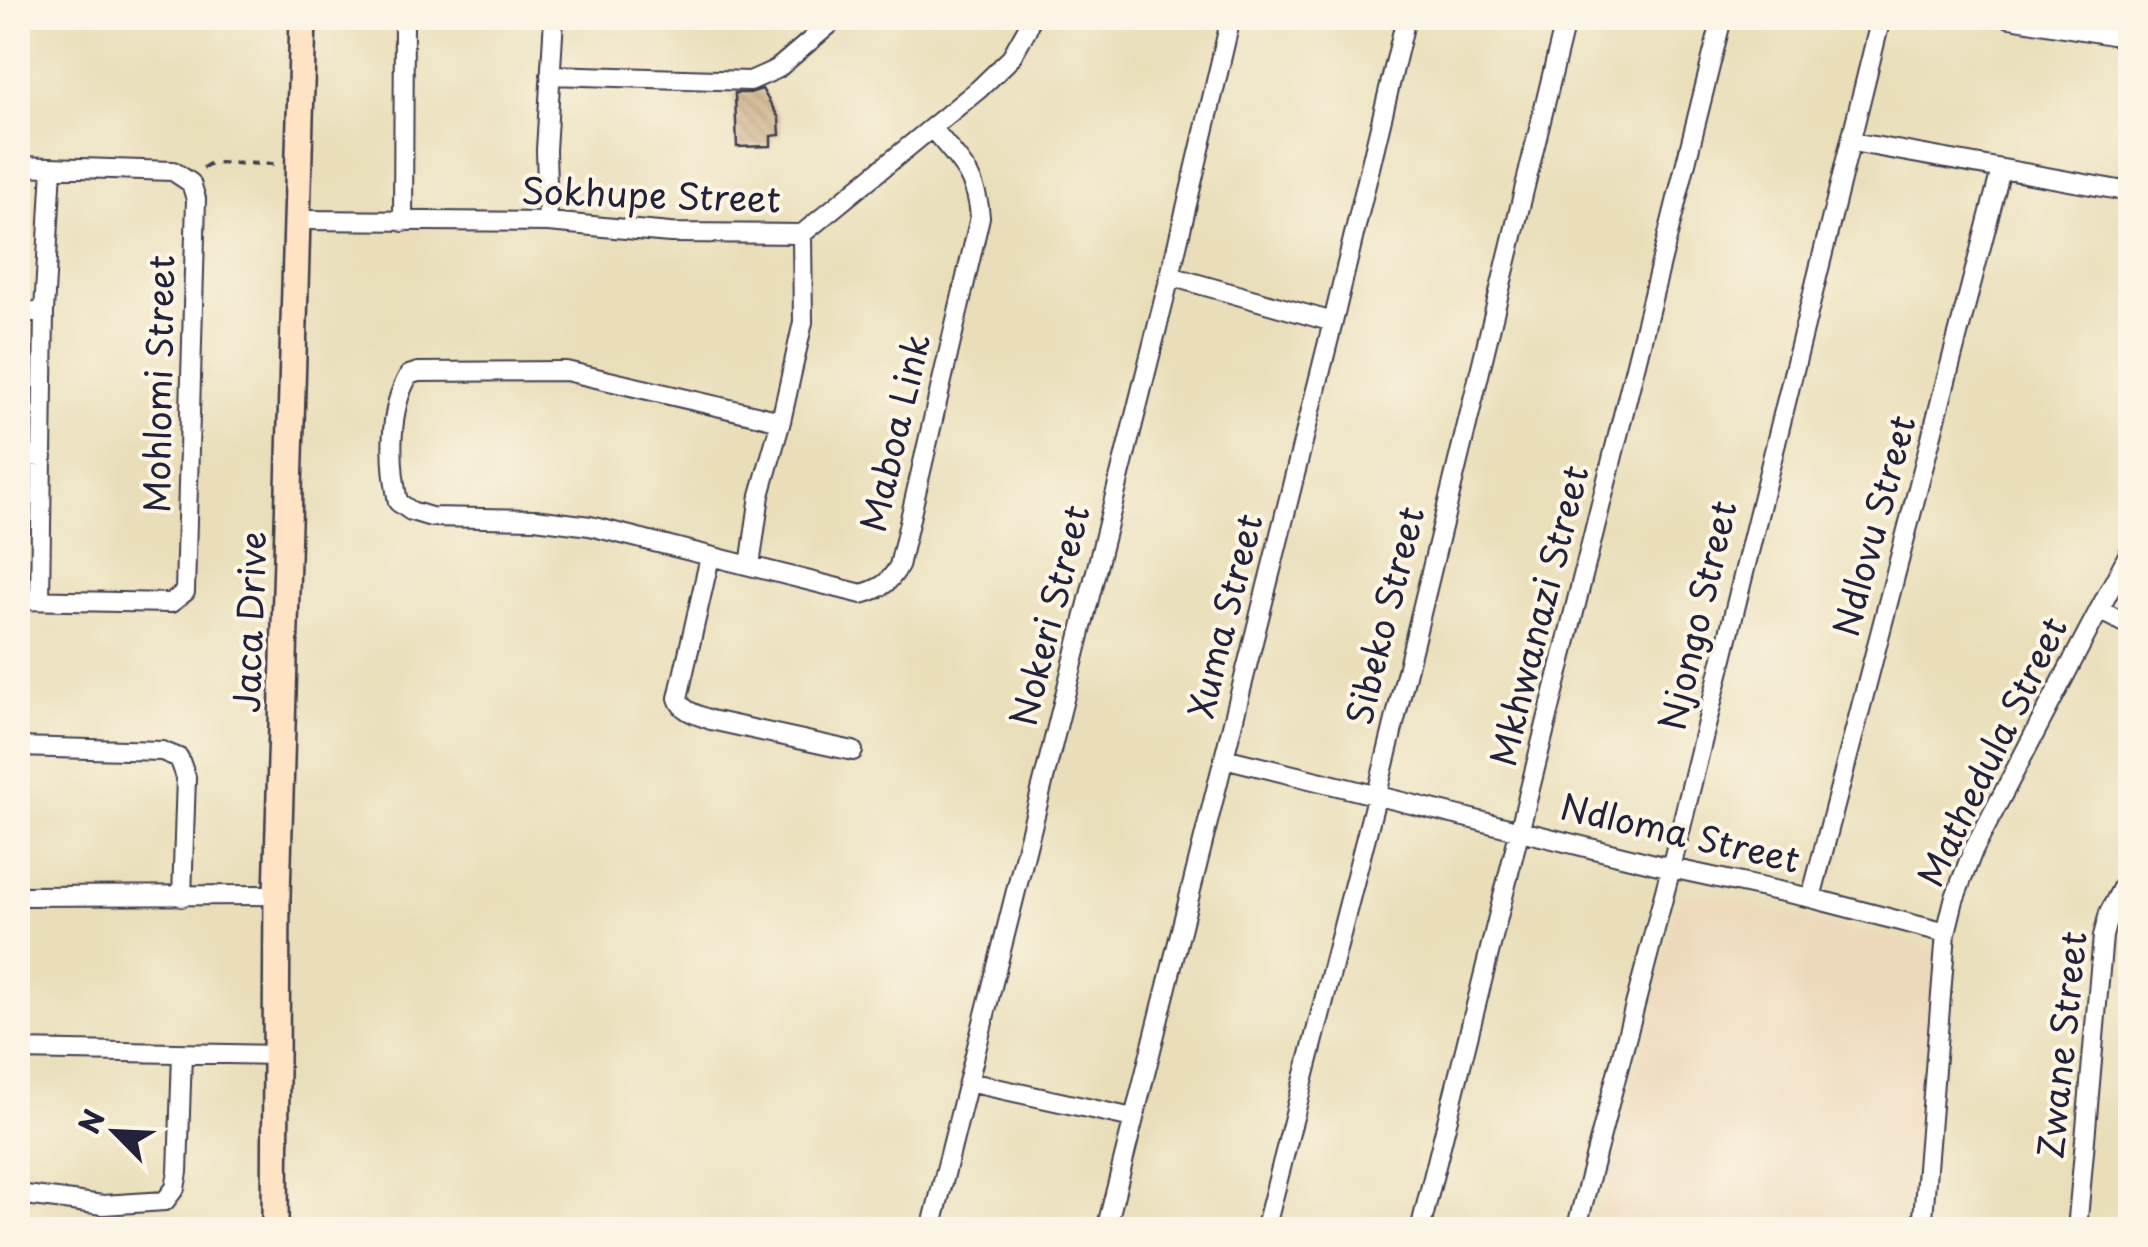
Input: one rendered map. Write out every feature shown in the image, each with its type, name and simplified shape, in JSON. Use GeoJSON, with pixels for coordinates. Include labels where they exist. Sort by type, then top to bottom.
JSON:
{"type":"FeatureCollection","features":[{"type":"Feature","properties":{"kind":"street","name":"Jaca Drive"},"geometry":{"type":"LineString","coordinates":[[274,1230],[277,896],[302,18]]}},
{"type":"Feature","properties":{"kind":"street"},"geometry":{"type":"LineString","coordinates":[[403,222],[404,18]]}},
{"type":"Feature","properties":{"kind":"street"},"geometry":{"type":"LineString","coordinates":[[548,222],[546,150],[554,18]]}},
{"type":"Feature","properties":{"kind":"street"},"geometry":{"type":"LineString","coordinates":[[550,75],[750,82],[776,69],[836,18]]}},
{"type":"Feature","properties":{"kind":"street","name":"Sokhupe Street"},"geometry":{"type":"LineString","coordinates":[[299,220],[548,222],[670,233],[802,234],[932,128],[1010,58],[1030,18]]}},
{"type":"Feature","properties":{"kind":"street","name":"Nokeri Street"},"geometry":{"type":"LineString","coordinates":[[931,1230],[1231,18]]}},
{"type":"Feature","properties":{"kind":"street","name":"Xuma Street"},"geometry":{"type":"LineString","coordinates":[[1106,1230],[1406,18]]}},
{"type":"Feature","properties":{"kind":"street","name":"Sibeko Street"},"geometry":{"type":"LineString","coordinates":[[1266,1230],[1566,18]]}},
{"type":"Feature","properties":{"kind":"street","name":"Mkhwanazi Street"},"geometry":{"type":"LineString","coordinates":[[1420,1230],[1722,18]]}},
{"type":"Feature","properties":{"kind":"street","name":"Njongo Street"},"geometry":{"type":"LineString","coordinates":[[1576,1230],[1671,868],[1881,18]]}},
{"type":"Feature","properties":{"kind":"street"},"geometry":{"type":"LineString","coordinates":[[2010,18],[2130,38]]}},
{"type":"Feature","properties":{"kind":"street","name":"Maboa Link"},"geometry":{"type":"LineString","coordinates":[[781,421],[566,371],[418,372],[409,375],[399,394],[394,434],[398,502],[411,511],[431,516],[534,519],[590,526],[862,594],[890,582],[898,566],[980,217],[978,192],[932,128]]}},
{"type":"Feature","properties":{"kind":"street"},"geometry":{"type":"LineString","coordinates":[[1852,142],[2130,192]]}},
{"type":"Feature","properties":{"kind":"street"},"geometry":{"type":"LineString","coordinates":[[18,166],[173,171],[186,178]]}},
{"type":"Feature","properties":{"kind":"street"},"geometry":{"type":"LineString","coordinates":[[40,600],[44,312],[52,168]]}},
{"type":"Feature","properties":{"kind":"street","name":"Ndlovu Street"},"geometry":{"type":"LineString","coordinates":[[1812,898],[2001,170]]}},
{"type":"Feature","properties":{"kind":"street","name":"Mohlomi Street"},"geometry":{"type":"LineString","coordinates":[[18,600],[171,603],[186,592],[196,237],[195,190],[186,178]]}},
{"type":"Feature","properties":{"kind":"street"},"geometry":{"type":"LineString","coordinates":[[750,566],[760,495],[802,322],[802,234]]}},
{"type":"Feature","properties":{"kind":"street"},"geometry":{"type":"LineString","coordinates":[[1170,276],[1333,322]]}},
{"type":"Feature","properties":{"kind":"street"},"geometry":{"type":"LineString","coordinates":[[18,312],[44,312]]}},
{"type":"Feature","properties":{"kind":"street"},"geometry":{"type":"LineString","coordinates":[[18,456],[43,457]]}},
{"type":"Feature","properties":{"kind":"street","name":"Mathedula Street"},"geometry":{"type":"LineString","coordinates":[[1922,1230],[1946,933],[1954,900],[1972,853],[2130,551]]}},
{"type":"Feature","properties":{"kind":"street"},"geometry":{"type":"LineString","coordinates":[[710,557],[678,698],[680,704],[711,720],[853,751]]}},
{"type":"Feature","properties":{"kind":"street"},"geometry":{"type":"LineString","coordinates":[[2099,610],[2130,626]]}},
{"type":"Feature","properties":{"kind":"street"},"geometry":{"type":"LineString","coordinates":[[18,747],[162,751],[180,758],[186,777],[182,897]]}},
{"type":"Feature","properties":{"kind":"street","name":"Ndloma Street"},"geometry":{"type":"LineString","coordinates":[[1224,758],[1946,933]]}},
{"type":"Feature","properties":{"kind":"street","name":"Zwane Street"},"geometry":{"type":"LineString","coordinates":[[2077,1230],[2103,936],[2130,872]]}},
{"type":"Feature","properties":{"kind":"street"},"geometry":{"type":"LineString","coordinates":[[18,896],[277,896]]}},
{"type":"Feature","properties":{"kind":"street"},"geometry":{"type":"LineString","coordinates":[[18,1050],[277,1055]]}},
{"type":"Feature","properties":{"kind":"street"},"geometry":{"type":"LineString","coordinates":[[18,1194],[103,1204],[166,1201],[176,1188],[178,1172],[182,1054]]}},
{"type":"Feature","properties":{"kind":"street"},"geometry":{"type":"LineString","coordinates":[[968,1082],[1134,1118]]}},
{"type":"Feature","properties":{"kind":"path"},"geometry":{"type":"LineString","coordinates":[[186,178],[212,164],[300,164]]}},
{"type":"Feature","properties":{"kind":"shaded area"},"geometry":{"type":"Polygon","coordinates":[[[1696,892],[1928,948],[1936,956],[1910,1229],[1596,1230],[1680,896],[1696,892]]]}},
{"type":"Feature","properties":{"kind":"building"},"geometry":{"type":"Polygon","coordinates":[[[762,89],[779,118],[780,135],[771,136],[771,146],[737,147],[735,93],[762,89]]]}}]}
